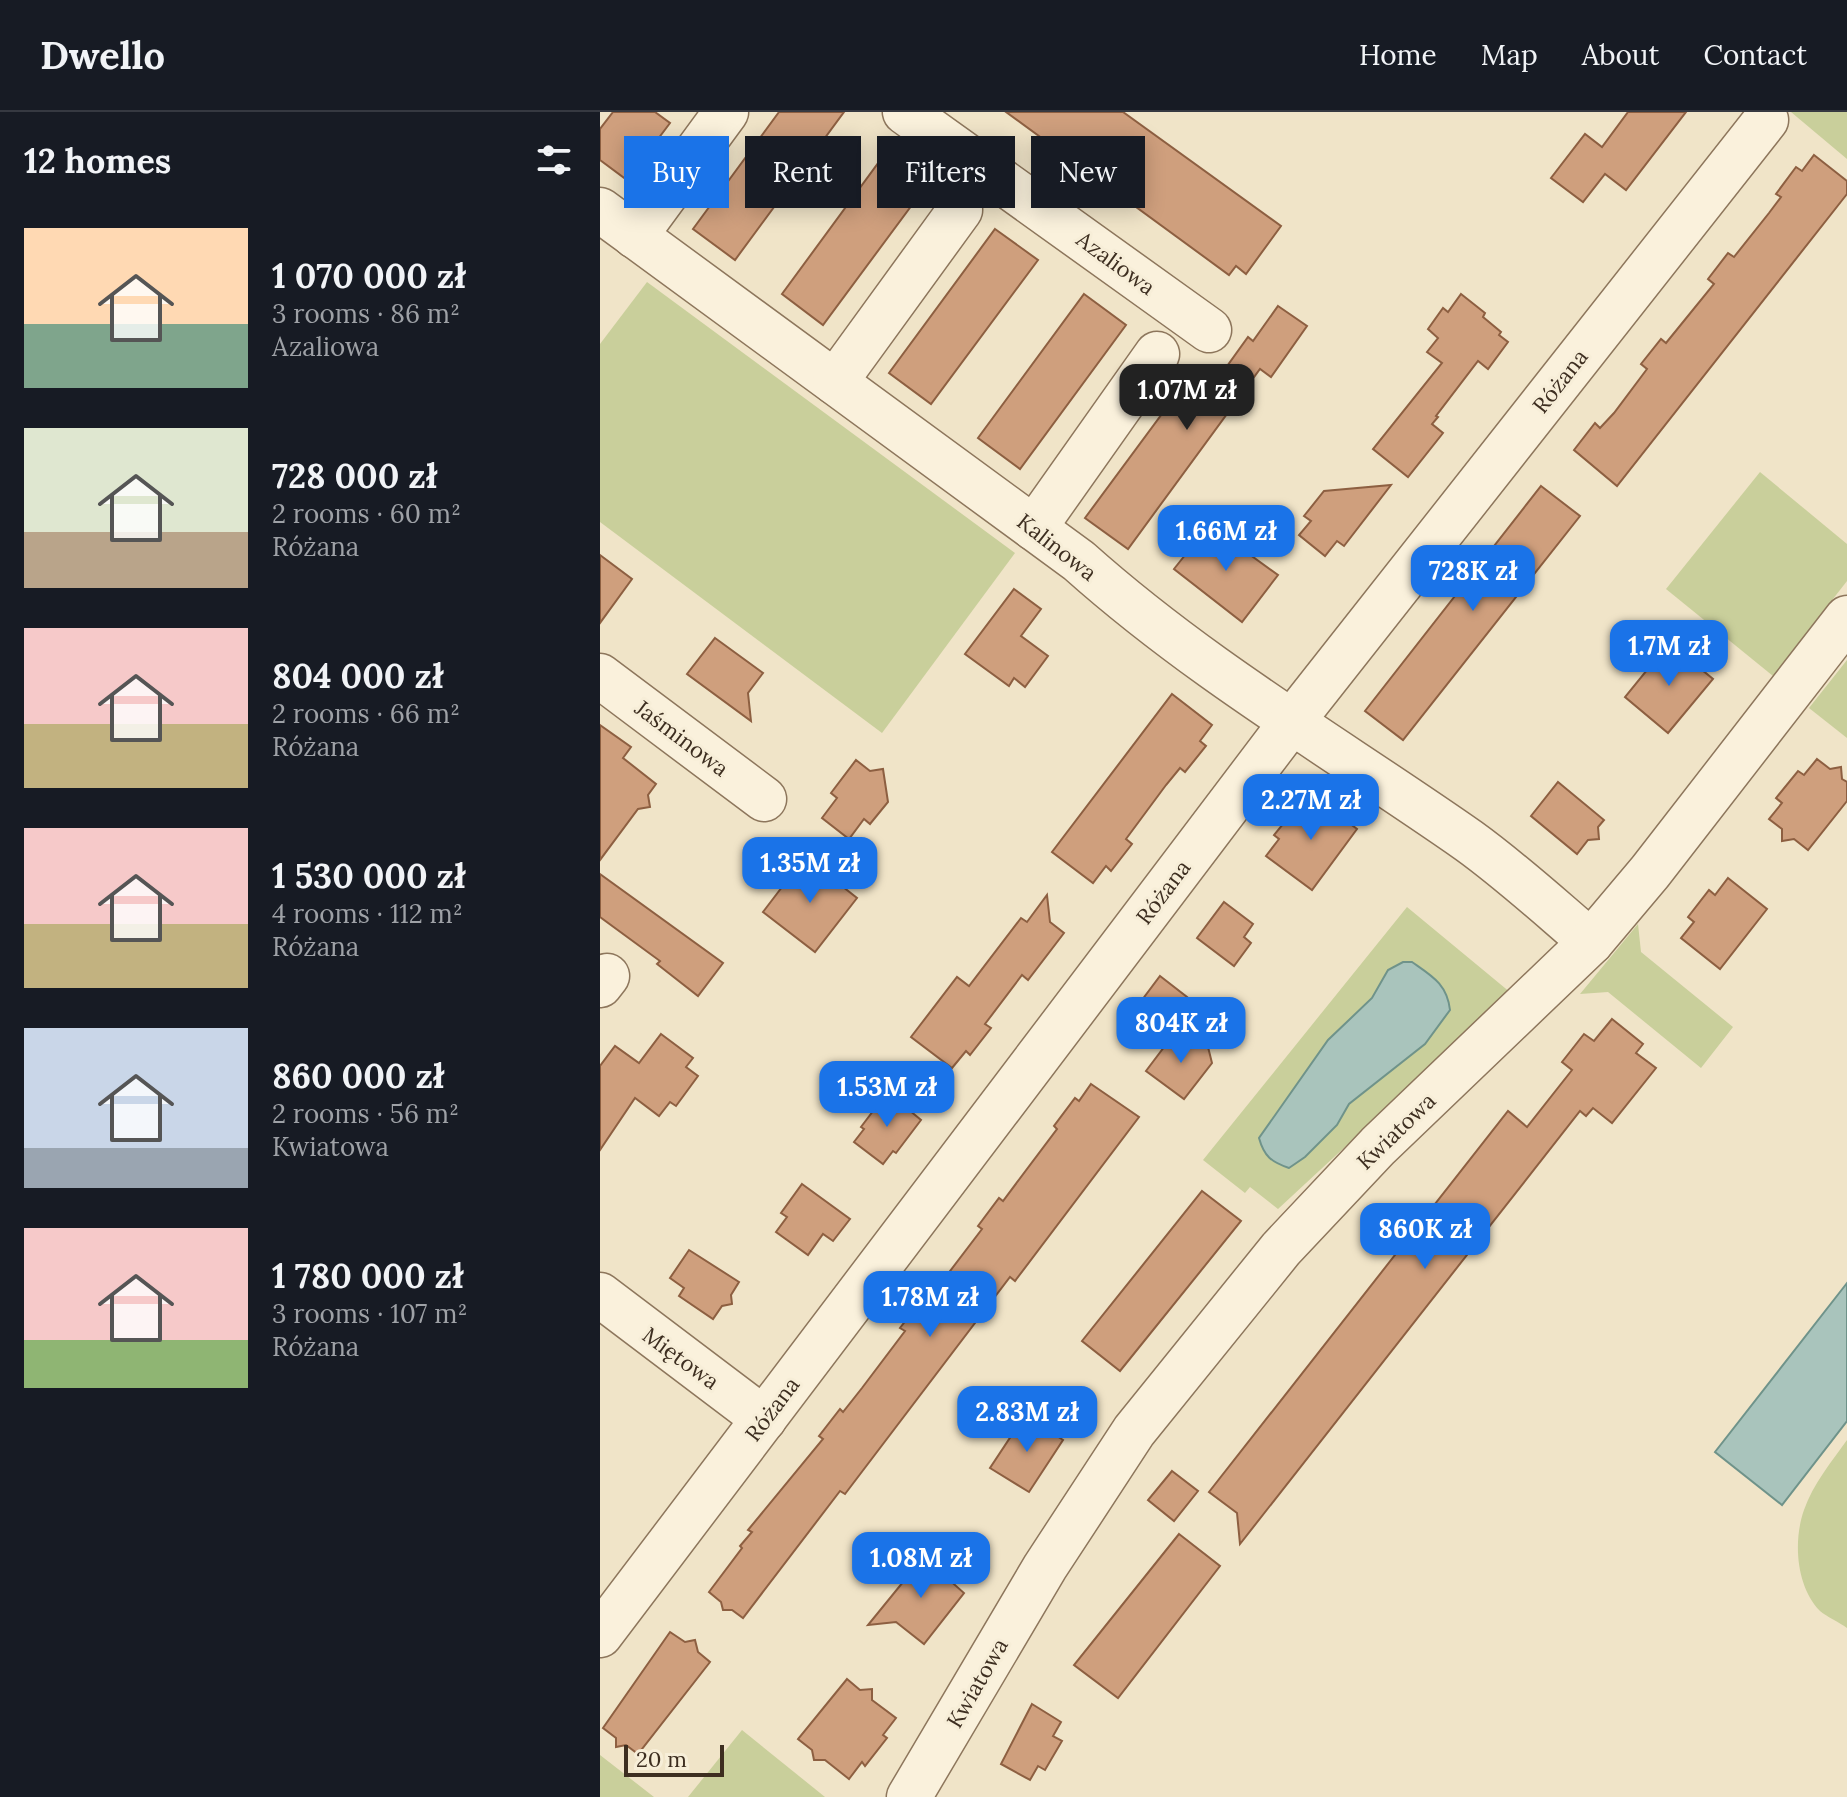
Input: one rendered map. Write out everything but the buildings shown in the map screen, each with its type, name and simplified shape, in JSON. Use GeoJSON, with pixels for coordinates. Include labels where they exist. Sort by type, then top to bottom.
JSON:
{"type":"FeatureCollection","features":[{"type":"Feature","properties":{"kind":"street"},"geometry":{"type":"LineString","coordinates":[[635,236],[726,112]]}},
{"type":"Feature","properties":{"kind":"street","name":"Azaliowa"},"geometry":{"type":"LineString","coordinates":[[905,112],[1209,330]]}},
{"type":"Feature","properties":{"kind":"street","name":"Różana"},"geometry":{"type":"LineString","coordinates":[[600,1635],[1290,724],[1766,120]]}},
{"type":"Feature","properties":{"kind":"street","name":"Kalinowa"},"geometry":{"type":"LineString","coordinates":[[600,210],[1079,561],[1140,616],[1290,724],[1471,843],[1591,942]]}},
{"type":"Feature","properties":{"kind":"street"},"geometry":{"type":"LineString","coordinates":[[835,382],[960,210]]}},
{"type":"Feature","properties":{"kind":"street"},"geometry":{"type":"LineString","coordinates":[[1034,528],[1157,354]]}},
{"type":"Feature","properties":{"kind":"street","name":"Kwiatowa"},"geometry":{"type":"LineString","coordinates":[[909,1797],[1045,1567],[1134,1431],[1281,1249],[1378,1146],[1591,942],[1650,872],[1847,618]]}},
{"type":"Feature","properties":{"kind":"street","name":"Jaśminowa"},"geometry":{"type":"LineString","coordinates":[[600,676],[764,799]]}},
{"type":"Feature","properties":{"kind":"street","name":"Miętowa"},"geometry":{"type":"LineString","coordinates":[[600,1295],[764,1419]]}},
{"type":"Feature","properties":{"kind":"green space"},"geometry":{"type":"Polygon","coordinates":[[[1791,112],[1847,112],[1847,159],[1791,112]]]}},
{"type":"Feature","properties":{"kind":"green space"},"geometry":{"type":"Polygon","coordinates":[[[647,282],[1015,553],[882,733],[600,522],[600,344],[647,282]]]}},
{"type":"Feature","properties":{"kind":"green space"},"geometry":{"type":"Polygon","coordinates":[[[1760,472],[1847,544],[1847,581],[1773,676],[1666,589],[1760,472]]]}},
{"type":"Feature","properties":{"kind":"green space"},"geometry":{"type":"Polygon","coordinates":[[[1847,660],[1847,738],[1809,708],[1847,660]]]}},
{"type":"Feature","properties":{"kind":"green space"},"geometry":{"type":"Polygon","coordinates":[[[1407,907],[1511,993],[1278,1209],[1250,1187],[1245,1193],[1203,1160],[1407,907]]]}},
{"type":"Feature","properties":{"kind":"green space"},"geometry":{"type":"Polygon","coordinates":[[[1638,924],[1641,952],[1733,1027],[1701,1068],[1608,992],[1580,994],[1638,924]]]}},
{"type":"Feature","properties":{"kind":"green space"},"geometry":{"type":"Polygon","coordinates":[[[1847,1440],[1847,1628],[1820,1611],[1812,1601],[1801,1576],[1798,1535],[1812,1491],[1847,1440]]]}},
{"type":"Feature","properties":{"kind":"green space"},"geometry":{"type":"Polygon","coordinates":[[[742,1730],[825,1797],[688,1797],[742,1730]]]}},
{"type":"Feature","properties":{"kind":"green space"},"geometry":{"type":"Polygon","coordinates":[[[600,1755],[654,1797],[600,1797],[600,1755]]]}},
{"type":"Feature","properties":{"kind":"water"},"geometry":{"type":"Polygon","coordinates":[[[1403,962],[1412,962],[1442,987],[1450,1010],[1425,1044],[1349,1104],[1337,1125],[1305,1157],[1289,1168],[1273,1161],[1259,1138],[1328,1040],[1372,998],[1388,970],[1403,962]]]}},
{"type":"Feature","properties":{"kind":"water"},"geometry":{"type":"Polygon","coordinates":[[[1847,1283],[1847,1421],[1782,1505],[1715,1452],[1847,1283]]]}}]}
